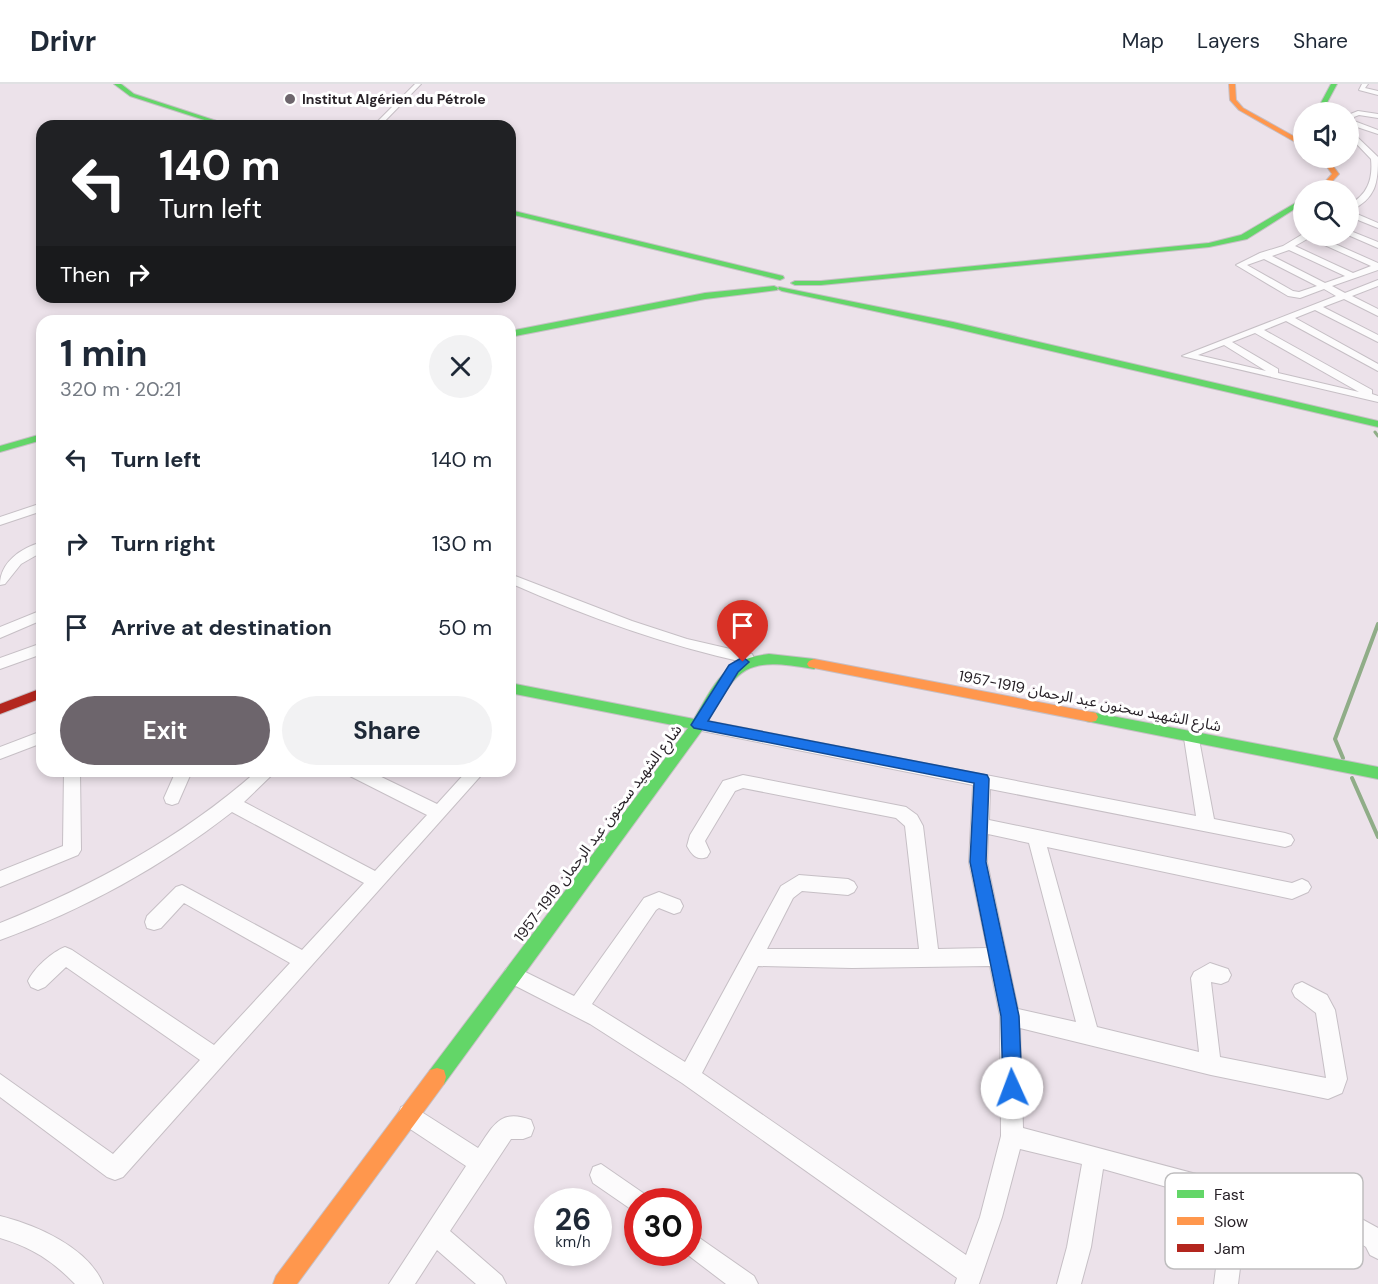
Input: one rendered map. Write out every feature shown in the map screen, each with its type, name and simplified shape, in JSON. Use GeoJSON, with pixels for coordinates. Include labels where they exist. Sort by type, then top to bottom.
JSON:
{"type":"FeatureCollection","features":[{"type":"Feature","properties":{"kind":"main road"},"geometry":{"type":"LineString","coordinates":[[117,84],[135,96],[210,120]]}},
{"type":"Feature","properties":{"kind":"main road"},"geometry":{"type":"LineString","coordinates":[[1232,84],[1233,100],[1241,109],[1293,139]]}},
{"type":"Feature","properties":{"kind":"main road"},"geometry":{"type":"LineString","coordinates":[[1324,102],[1334,84]]}},
{"type":"Feature","properties":{"kind":"main road"},"geometry":{"type":"LineString","coordinates":[[516,323],[631,300],[739,283],[821,283],[1209,245],[1244,237],[1293,206]]}},
{"type":"Feature","properties":{"kind":"main road"},"geometry":{"type":"LineString","coordinates":[[516,213],[739,267],[780,283],[1378,424]]}},
{"type":"Feature","properties":{"kind":"main road"},"geometry":{"type":"LineString","coordinates":[[739,267],[750,276],[739,283]]}},
{"type":"Feature","properties":{"kind":"main road"},"geometry":{"type":"LineString","coordinates":[[516,333],[780,283],[873,298],[1378,414]]}},
{"type":"Feature","properties":{"kind":"main road"},"geometry":{"type":"LineString","coordinates":[[0,437],[36,427]]}},
{"type":"Feature","properties":{"kind":"main road"},"geometry":{"type":"LineString","coordinates":[[0,449],[36,439]]}},
{"type":"Feature","properties":{"kind":"main road","name":"شارع الشهيد سحنون عبد الرحمان 1919-1957"},"geometry":{"type":"LineString","coordinates":[[284,1284],[699,725],[733,668],[747,658],[779,657],[1378,773]]}},
{"type":"Feature","properties":{"kind":"main road"},"geometry":{"type":"LineString","coordinates":[[516,689],[699,725]]}},
{"type":"Feature","properties":{"kind":"main road"},"geometry":{"type":"LineString","coordinates":[[0,709],[36,695]]}},
{"type":"Feature","properties":{"kind":"street"},"geometry":{"type":"LineString","coordinates":[[382,120],[418,84]]}},
{"type":"Feature","properties":{"kind":"street"},"geometry":{"type":"LineString","coordinates":[[1365,84],[1361,89],[1378,93]]}},
{"type":"Feature","properties":{"kind":"street"},"geometry":{"type":"LineString","coordinates":[[1359,113],[1378,117]]}},
{"type":"Feature","properties":{"kind":"street"},"geometry":{"type":"LineString","coordinates":[[1359,125],[1378,132]]}},
{"type":"Feature","properties":{"kind":"street"},"geometry":{"type":"LineString","coordinates":[[1359,139],[1378,146]]}},
{"type":"Feature","properties":{"kind":"street"},"geometry":{"type":"LineString","coordinates":[[1359,142],[1377,159],[1375,189],[1366,202],[1359,206]]}},
{"type":"Feature","properties":{"kind":"street"},"geometry":{"type":"LineString","coordinates":[[1359,216],[1378,226]]}},
{"type":"Feature","properties":{"kind":"street"},"geometry":{"type":"LineString","coordinates":[[1359,237],[1378,245]]}},
{"type":"Feature","properties":{"kind":"street"},"geometry":{"type":"LineString","coordinates":[[1293,244],[1240,265],[1295,295],[1378,267]]}},
{"type":"Feature","properties":{"kind":"street"},"geometry":{"type":"LineString","coordinates":[[1333,246],[1378,267]]}},
{"type":"Feature","properties":{"kind":"street"},"geometry":{"type":"LineString","coordinates":[[1289,247],[1353,276]]}},
{"type":"Feature","properties":{"kind":"street"},"geometry":{"type":"LineString","coordinates":[[1263,255],[1378,313]]}},
{"type":"Feature","properties":{"kind":"street"},"geometry":{"type":"LineString","coordinates":[[1376,286],[1187,356],[1378,399]]}},
{"type":"Feature","properties":{"kind":"street"},"geometry":{"type":"LineString","coordinates":[[1316,307],[1378,339]]}},
{"type":"Feature","properties":{"kind":"street"},"geometry":{"type":"LineString","coordinates":[[1287,318],[1378,368]]}},
{"type":"Feature","properties":{"kind":"street"},"geometry":{"type":"LineString","coordinates":[[1256,330],[1378,399]]}},
{"type":"Feature","properties":{"kind":"street"},"geometry":{"type":"LineString","coordinates":[[1225,342],[1287,379]]}},
{"type":"Feature","properties":{"kind":"street"},"geometry":{"type":"LineString","coordinates":[[0,521],[36,509]]}},
{"type":"Feature","properties":{"kind":"street"},"geometry":{"type":"LineString","coordinates":[[1,578],[16,561],[36,549]]}},
{"type":"Feature","properties":{"kind":"street"},"geometry":{"type":"LineString","coordinates":[[516,580],[611,619],[711,651],[747,658]]}},
{"type":"Feature","properties":{"kind":"street"},"geometry":{"type":"LineString","coordinates":[[0,633],[36,618]]}},
{"type":"Feature","properties":{"kind":"street"},"geometry":{"type":"LineString","coordinates":[[0,664],[36,650]]}},
{"type":"Feature","properties":{"kind":"street"},"geometry":{"type":"LineString","coordinates":[[699,725],[1285,840]]}},
{"type":"Feature","properties":{"kind":"street"},"geometry":{"type":"LineString","coordinates":[[1192,738],[1206,824]]}},
{"type":"Feature","properties":{"kind":"street"},"geometry":{"type":"LineString","coordinates":[[0,753],[36,739]]}},
{"type":"Feature","properties":{"kind":"street"},"geometry":{"type":"LineString","coordinates":[[0,879],[72,850],[72,777]]}},
{"type":"Feature","properties":{"kind":"street"},"geometry":{"type":"LineString","coordinates":[[172,798],[181,777]]}},
{"type":"Feature","properties":{"kind":"street"},"geometry":{"type":"LineString","coordinates":[[0,932],[56,908],[138,866],[231,803],[261,777]]}},
{"type":"Feature","properties":{"kind":"street"},"geometry":{"type":"LineString","coordinates":[[366,777],[437,812]]}},
{"type":"Feature","properties":{"kind":"street"},"geometry":{"type":"LineString","coordinates":[[0,1084],[115,1170],[471,777]]}},
{"type":"Feature","properties":{"kind":"street"},"geometry":{"type":"LineString","coordinates":[[513,975],[578,1007],[689,1076],[969,1279],[991,1217],[1012,1136],[1010,1016],[979,871],[978,825],[981,779]]}},
{"type":"Feature","properties":{"kind":"street"},"geometry":{"type":"LineString","coordinates":[[701,852],[696,846],[696,840],[729,786],[735,782],[743,781],[900,812],[911,820],[914,826],[929,957]]}},
{"type":"Feature","properties":{"kind":"street"},"geometry":{"type":"LineString","coordinates":[[231,803],[376,880]]}},
{"type":"Feature","properties":{"kind":"street"},"geometry":{"type":"LineString","coordinates":[[978,825],[1292,891],[1302,887]]}},
{"type":"Feature","properties":{"kind":"street"},"geometry":{"type":"LineString","coordinates":[[1036,837],[1089,1034]]}},
{"type":"Feature","properties":{"kind":"street"},"geometry":{"type":"LineString","coordinates":[[689,1076],[792,886],[799,883],[848,887]]}},
{"type":"Feature","properties":{"kind":"street"},"geometry":{"type":"LineString","coordinates":[[154,922],[182,893],[303,961]]}},
{"type":"Feature","properties":{"kind":"street"},"geometry":{"type":"LineString","coordinates":[[578,1007],[650,904],[659,900],[674,906]]}},
{"type":"Feature","properties":{"kind":"street"},"geometry":{"type":"LineString","coordinates":[[38,981],[65,956],[216,1058]]}},
{"type":"Feature","properties":{"kind":"street"},"geometry":{"type":"LineString","coordinates":[[754,957],[852,959],[998,957]]}},
{"type":"Feature","properties":{"kind":"street"},"geometry":{"type":"LineString","coordinates":[[1211,1065],[1202,978],[1210,972],[1221,975]]}},
{"type":"Feature","properties":{"kind":"street"},"geometry":{"type":"LineString","coordinates":[[1010,1016],[1318,1089],[1335,1086],[1337,1079],[1325,1010],[1320,1002],[1302,991]]}},
{"type":"Feature","properties":{"kind":"street"},"geometry":{"type":"LineString","coordinates":[[409,1115],[481,1163]]}},
{"type":"Feature","properties":{"kind":"street"},"geometry":{"type":"LineString","coordinates":[[401,1284],[503,1131],[510,1126],[524,1128]]}},
{"type":"Feature","properties":{"kind":"street"},"geometry":{"type":"LineString","coordinates":[[1012,1136],[1165,1176]]}},
{"type":"Feature","properties":{"kind":"street"},"geometry":{"type":"LineString","coordinates":[[1069,1284],[1079,1247],[1094,1156]]}},
{"type":"Feature","properties":{"kind":"street"},"geometry":{"type":"LineString","coordinates":[[601,1175],[624,1192]]}},
{"type":"Feature","properties":{"kind":"street"},"geometry":{"type":"LineString","coordinates":[[0,1227],[26,1233],[65,1255],[91,1284]]}},
{"type":"Feature","properties":{"kind":"street"},"geometry":{"type":"LineString","coordinates":[[1363,1232],[1374,1239],[1378,1247]]}},
{"type":"Feature","properties":{"kind":"street"},"geometry":{"type":"LineString","coordinates":[[435,1233],[494,1284]]}},
{"type":"Feature","properties":{"kind":"street"},"geometry":{"type":"LineString","coordinates":[[702,1251],[746,1284]]}},
{"type":"Feature","properties":{"kind":"street"},"geometry":{"type":"LineString","coordinates":[[1226,1284],[1228,1269]]}},
{"type":"Feature","properties":{"kind":"waterway"},"geometry":{"type":"LineString","coordinates":[[1375,432],[1378,436]]}},
{"type":"Feature","properties":{"kind":"waterway"},"geometry":{"type":"LineString","coordinates":[[1343,758],[1335,739],[1378,624]]}},
{"type":"Feature","properties":{"kind":"waterway"},"geometry":{"type":"LineString","coordinates":[[1352,778],[1378,837]]}},
{"type":"Feature","properties":{"kind":"traffic: fast"},"geometry":{"type":"LineString","coordinates":[[117,84],[132,95],[210,120]]}},
{"type":"Feature","properties":{"kind":"traffic: fast"},"geometry":{"type":"LineString","coordinates":[[1324,102],[1334,84]]}},
{"type":"Feature","properties":{"kind":"traffic: fast"},"geometry":{"type":"LineString","coordinates":[[795,283],[821,283],[1209,245],[1244,237],[1293,207]]}},
{"type":"Feature","properties":{"kind":"traffic: fast"},"geometry":{"type":"LineString","coordinates":[[516,213],[780,278]]}},
{"type":"Feature","properties":{"kind":"traffic: fast"},"geometry":{"type":"LineString","coordinates":[[516,333],[705,296],[774,288]]}},
{"type":"Feature","properties":{"kind":"traffic: fast"},"geometry":{"type":"LineString","coordinates":[[782,289],[953,325],[1378,424]]}},
{"type":"Feature","properties":{"kind":"traffic: fast"},"geometry":{"type":"LineString","coordinates":[[0,449],[36,439]]}},
{"type":"Feature","properties":{"kind":"traffic: fast"},"geometry":{"type":"LineString","coordinates":[[437,1077],[698,725],[731,674],[754,660],[769,658],[814,664]]}},
{"type":"Feature","properties":{"kind":"traffic: fast"},"geometry":{"type":"LineString","coordinates":[[516,689],[698,725]]}},
{"type":"Feature","properties":{"kind":"traffic: fast"},"geometry":{"type":"LineString","coordinates":[[1091,717],[1378,773]]}},
{"type":"Feature","properties":{"kind":"traffic: slow"},"geometry":{"type":"LineString","coordinates":[[1232,84],[1233,100],[1241,109],[1293,139]]}},
{"type":"Feature","properties":{"kind":"traffic: slow"},"geometry":{"type":"LineString","coordinates":[[1330,180],[1336,174],[1332,168]]}},
{"type":"Feature","properties":{"kind":"traffic: slow"},"geometry":{"type":"LineString","coordinates":[[814,664],[1091,717]]}},
{"type":"Feature","properties":{"kind":"traffic: slow"},"geometry":{"type":"LineString","coordinates":[[284,1284],[437,1077]]}},
{"type":"Feature","properties":{"kind":"traffic: jam"},"geometry":{"type":"LineString","coordinates":[[0,709],[36,695]]}},
{"type":"Feature","properties":{"kind":"place","name":"Institut Algérien du Pétrole"},"geometry":{"type":"Point","coordinates":[290,99]}},
{"type":"Feature","properties":{"kind":"route"},"geometry":{"type":"LineString","coordinates":[[743,662],[733,668],[699,725],[981,779],[977,831],[978,862],[1010,1016],[1012,1088]]}}]}
